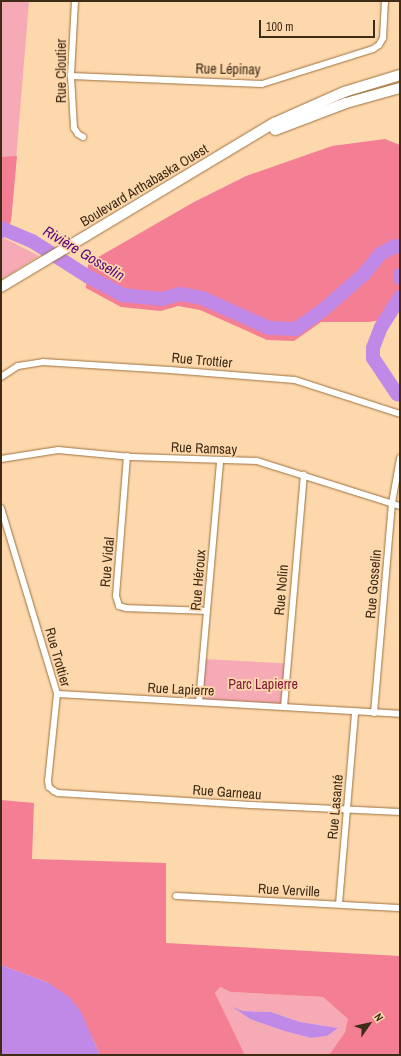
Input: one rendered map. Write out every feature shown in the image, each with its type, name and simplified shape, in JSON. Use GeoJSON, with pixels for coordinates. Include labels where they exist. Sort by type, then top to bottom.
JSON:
{"type":"FeatureCollection","features":[{"type":"Feature","properties":{"kind":"main road","name":"Boulevard Arthabaska Ouest"},"geometry":{"type":"LineString","coordinates":[[1,287],[229,151],[258,132],[293,114],[344,92],[400,74]]}},
{"type":"Feature","properties":{"kind":"main road","name":"Boulevard Arthabaska Ouest"},"geometry":{"type":"LineString","coordinates":[[229,151],[298,120],[346,103],[400,88]]}},
{"type":"Feature","properties":{"kind":"street","name":"Rue Cloutier"},"geometry":{"type":"LineString","coordinates":[[75,1],[71,76],[74,128],[78,134],[83,137]]}},
{"type":"Feature","properties":{"kind":"street","name":"Rue Lépinay"},"geometry":{"type":"LineString","coordinates":[[71,76],[262,84],[373,49],[379,45],[383,38],[385,1]]}},
{"type":"Feature","properties":{"kind":"street","name":"Rue Trottier"},"geometry":{"type":"LineString","coordinates":[[1,377],[18,366],[43,362],[295,380],[400,414]]}},
{"type":"Feature","properties":{"kind":"street","name":"Rue Ramsay"},"geometry":{"type":"LineString","coordinates":[[1,459],[58,450],[127,456],[257,461],[400,506]]}},
{"type":"Feature","properties":{"kind":"street","name":"Rue Vidal"},"geometry":{"type":"LineString","coordinates":[[127,456],[116,596],[119,606],[126,608],[207,611]]}},
{"type":"Feature","properties":{"kind":"street","name":"Rue Gosselin"},"geometry":{"type":"LineString","coordinates":[[374,713],[392,503],[400,458]]}},
{"type":"Feature","properties":{"kind":"street","name":"Rue Héroux"},"geometry":{"type":"LineString","coordinates":[[199,702],[220,460]]}},
{"type":"Feature","properties":{"kind":"street","name":"Rue Nolin"},"geometry":{"type":"LineString","coordinates":[[284,707],[304,475]]}},
{"type":"Feature","properties":{"kind":"street","name":"Rue Trottier"},"geometry":{"type":"LineString","coordinates":[[1,508],[57,694],[48,781],[49,787],[54,791]]}},
{"type":"Feature","properties":{"kind":"street","name":"Rue Lapierre"},"geometry":{"type":"LineString","coordinates":[[57,694],[400,714]]}},
{"type":"Feature","properties":{"kind":"street","name":"Rue Lasanté"},"geometry":{"type":"LineString","coordinates":[[339,904],[355,712]]}},
{"type":"Feature","properties":{"kind":"street","name":"Rue Garneau"},"geometry":{"type":"LineString","coordinates":[[54,791],[58,793],[347,811],[400,812]]}},
{"type":"Feature","properties":{"kind":"street","name":"Rue Verville"},"geometry":{"type":"LineString","coordinates":[[176,896],[400,908]]}},
{"type":"Feature","properties":{"kind":"green space"},"geometry":{"type":"Polygon","coordinates":[[[1,1],[29,1],[11,221],[4,238],[39,256],[1,280],[1,1]]]}},
{"type":"Feature","properties":{"kind":"green space","name":"Parc Lapierre"},"geometry":{"type":"Polygon","coordinates":[[[203,659],[289,664],[287,706],[201,702],[203,659]]]}},
{"type":"Feature","properties":{"kind":"green space"},"geometry":{"type":"Polygon","coordinates":[[[220,987],[231,992],[323,997],[348,1019],[345,1032],[329,1055],[245,1055],[215,993],[220,987]],[[233,1008],[250,1019],[284,1031],[311,1038],[327,1036],[337,1028],[300,1022],[271,1012],[243,1011],[233,1008]]]}},
{"type":"Feature","properties":{"kind":"shaded area"},"geometry":{"type":"Polygon","coordinates":[[[385,139],[400,145],[400,310],[395,318],[368,322],[321,322],[294,341],[267,340],[200,310],[178,306],[161,311],[121,307],[86,288],[88,263],[194,202],[246,176],[332,146],[385,139]]]}},
{"type":"Feature","properties":{"kind":"shaded area"},"geometry":{"type":"Polygon","coordinates":[[[17,156],[11,221],[7,231],[1,219],[1,157],[17,156]]]}},
{"type":"Feature","properties":{"kind":"shaded area"},"geometry":{"type":"Polygon","coordinates":[[[1,219],[7,231],[2,239],[1,238],[1,219]]]}},
{"type":"Feature","properties":{"kind":"shaded area"},"geometry":{"type":"Polygon","coordinates":[[[1,800],[34,803],[32,859],[166,863],[166,943],[400,956],[400,1055],[329,1055],[345,1032],[348,1019],[323,997],[231,992],[220,987],[215,993],[245,1055],[100,1055],[92,1037],[49,983],[1,965],[1,800]]]}},
{"type":"Feature","properties":{"kind":"shaded area"},"geometry":{"type":"Polygon","coordinates":[[[1,965],[49,983],[70,998],[81,1012],[100,1055],[1,1055],[1,965]]]}},
{"type":"Feature","properties":{"kind":"shaded area"},"geometry":{"type":"Polygon","coordinates":[[[232,1007],[243,1011],[271,1012],[300,1022],[338,1028],[327,1036],[311,1038],[284,1031],[250,1019],[232,1007]]]}},
{"type":"Feature","properties":{"kind":"waterway","name":"Rivière Gosselin"},"geometry":{"type":"LineString","coordinates":[[1,228],[32,241],[87,276],[122,295],[162,299],[180,294],[202,298],[269,328],[296,329],[323,310],[364,274],[380,254],[395,246],[400,247]]}},
{"type":"Feature","properties":{"kind":"waterway","name":"Rivière Gosselin"},"geometry":{"type":"LineString","coordinates":[[400,297],[381,327],[373,348],[373,358],[397,394],[400,395]]}}]}
